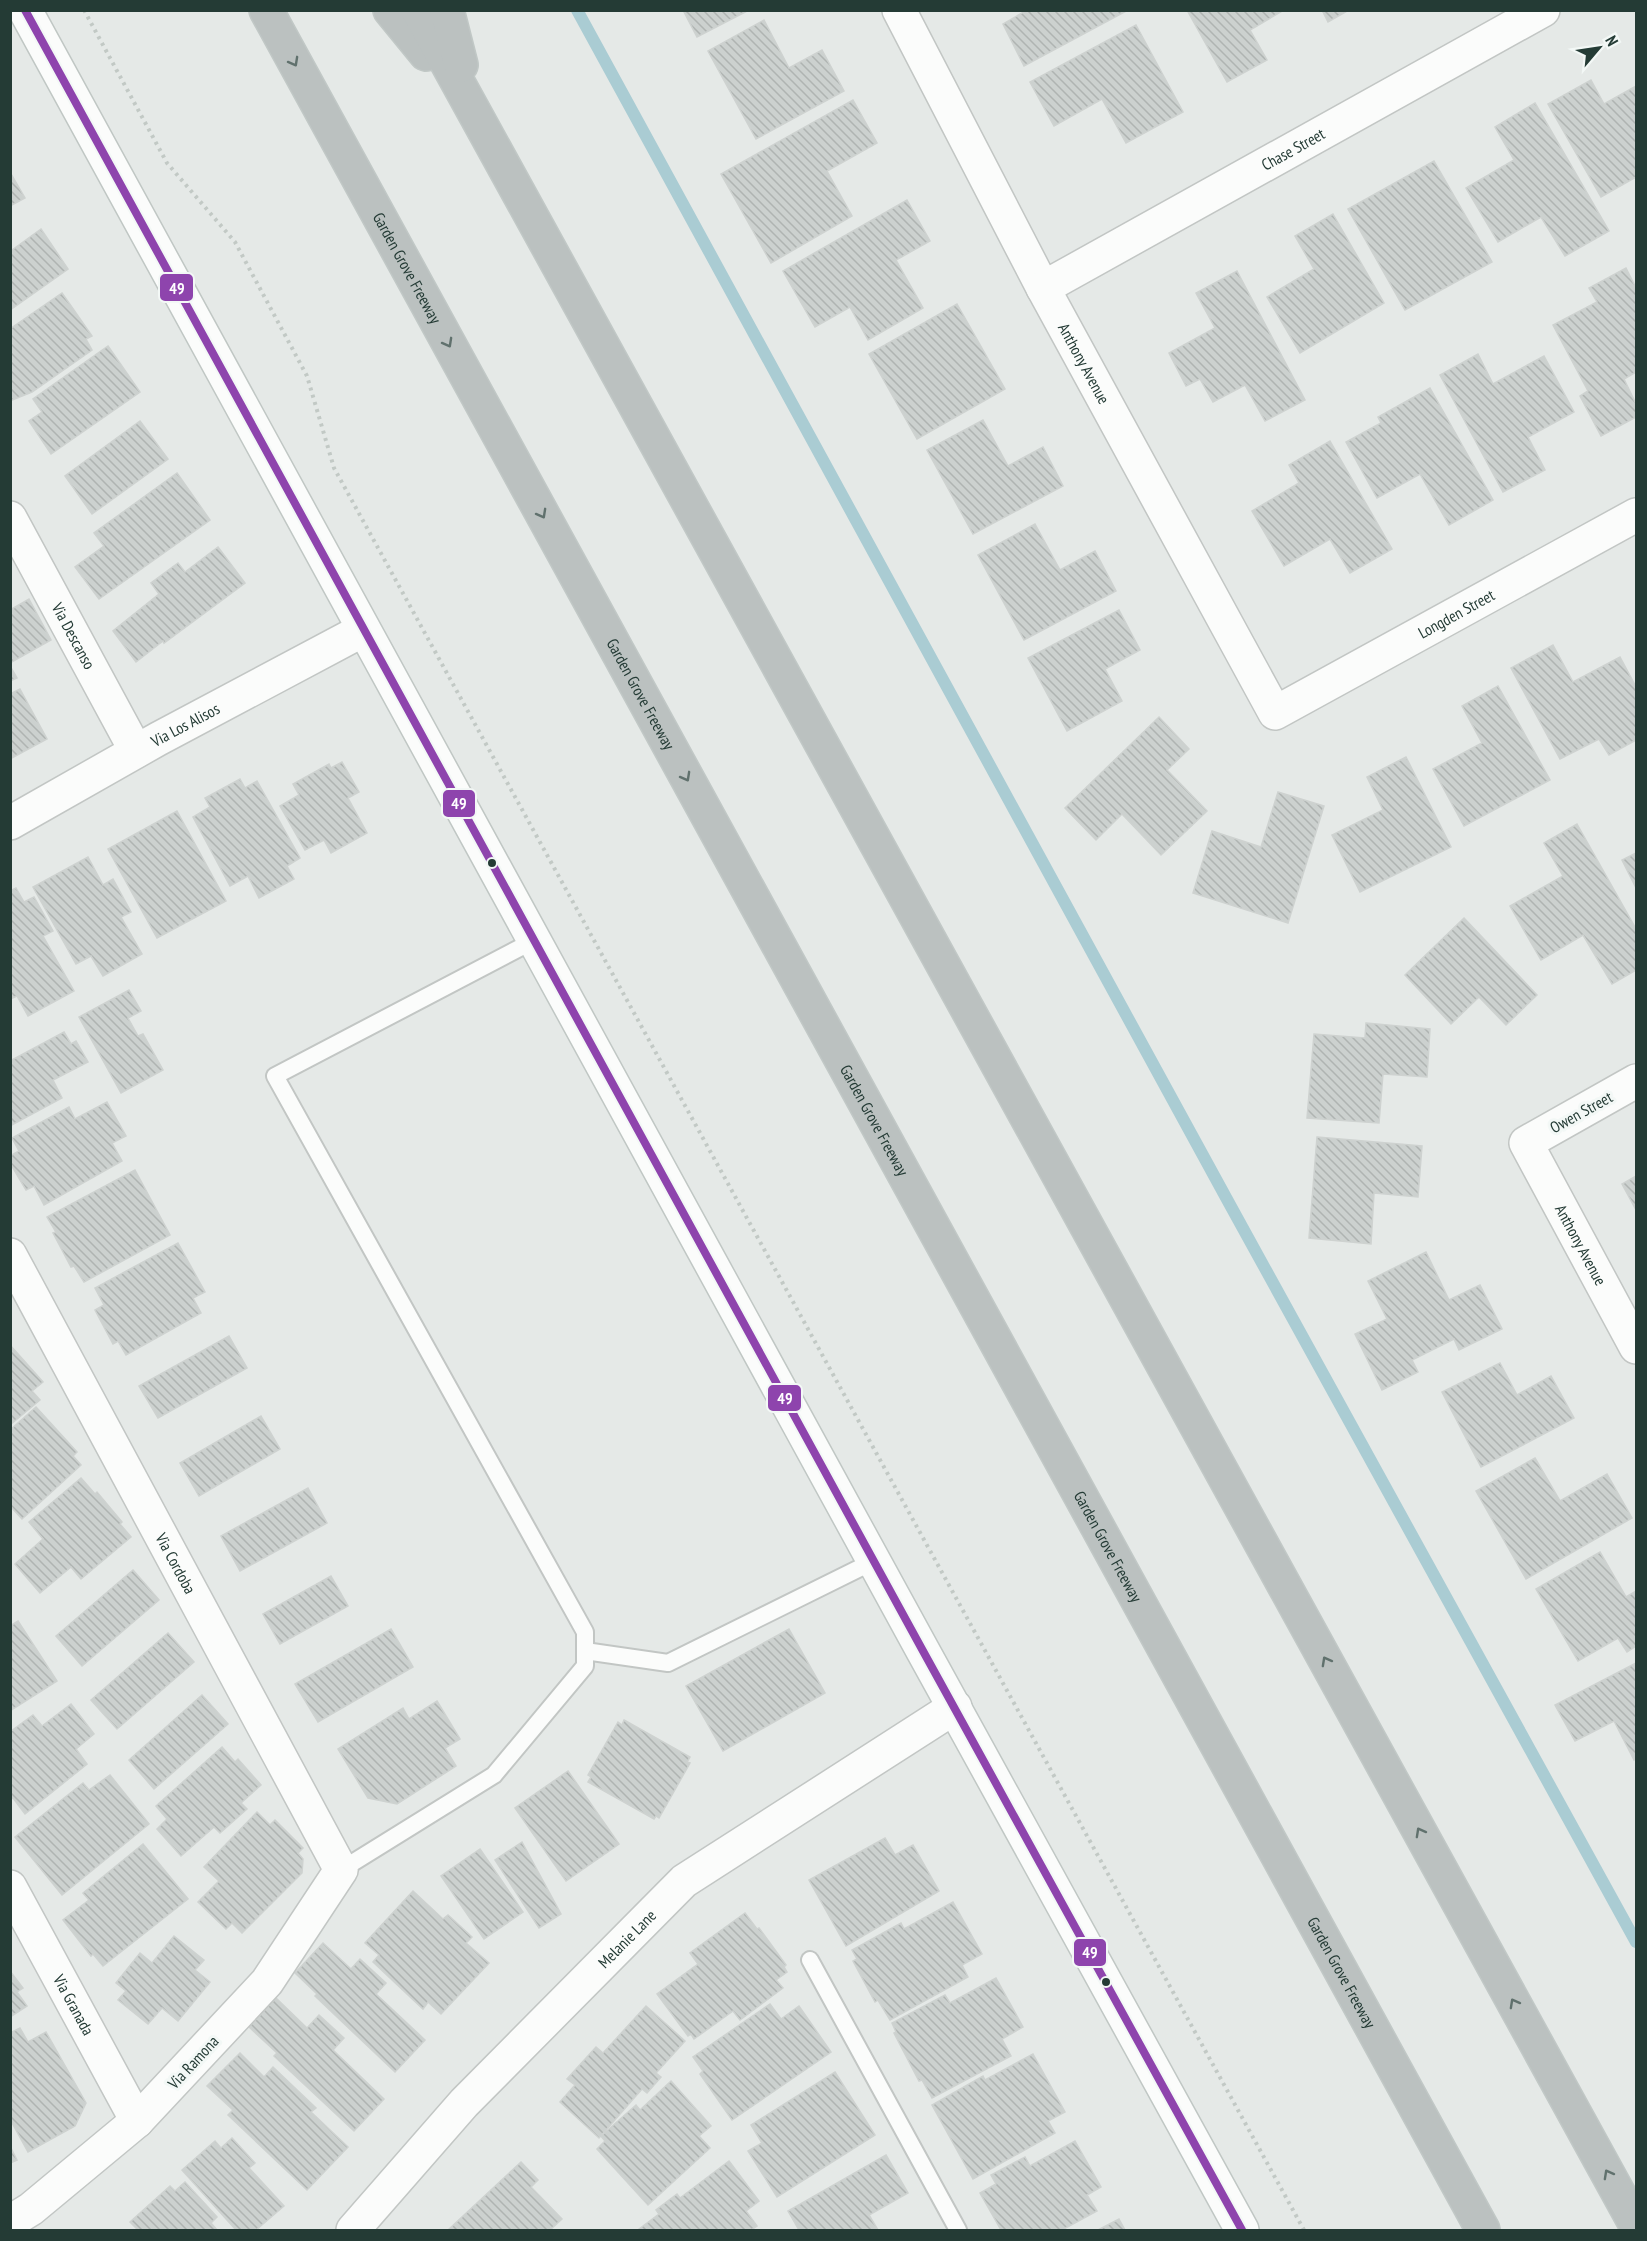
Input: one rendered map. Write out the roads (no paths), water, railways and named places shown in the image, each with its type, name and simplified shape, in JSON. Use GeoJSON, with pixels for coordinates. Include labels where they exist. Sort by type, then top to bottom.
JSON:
{"type":"FeatureCollection","features":[{"type":"Feature","properties":{"kind":"highway","name":"Garden Grove Freeway"},"geometry":{"type":"LineString","coordinates":[[266,10],[1484,2230]]}},
{"type":"Feature","properties":{"kind":"highway"},"geometry":{"type":"LineString","coordinates":[[390,10],[473,111]]}},
{"type":"Feature","properties":{"kind":"highway"},"geometry":{"type":"LineString","coordinates":[[418,10],[1636,2225]]}},
{"type":"Feature","properties":{"kind":"highway"},"geometry":{"type":"LineString","coordinates":[[447,10],[473,111]]}},
{"type":"Feature","properties":{"kind":"street"},"geometry":{"type":"LineString","coordinates":[[25,10],[1242,2230]]}},
{"type":"Feature","properties":{"kind":"street","name":"Anthony Avenue"},"geometry":{"type":"LineString","coordinates":[[899,10],[1042,288],[1275,713]]}},
{"type":"Feature","properties":{"kind":"street","name":"Chase Street"},"geometry":{"type":"LineString","coordinates":[[1042,288],[1543,10]]}},
{"type":"Feature","properties":{"kind":"street","name":"Longden Street"},"geometry":{"type":"LineString","coordinates":[[1275,713],[1636,515]]}},
{"type":"Feature","properties":{"kind":"street","name":"Via Descanso"},"geometry":{"type":"LineString","coordinates":[[10,518],[136,751]]}},
{"type":"Feature","properties":{"kind":"street","name":"Via Los Alisos"},"geometry":{"type":"LineString","coordinates":[[10,824],[136,751],[363,630]]}},
{"type":"Feature","properties":{"kind":"street","name":"Owen Street"},"geometry":{"type":"LineString","coordinates":[[1526,1143],[1636,1081]]}},
{"type":"Feature","properties":{"kind":"street","name":"Anthony Avenue"},"geometry":{"type":"LineString","coordinates":[[1526,1143],[1636,1347]]}},
{"type":"Feature","properties":{"kind":"street","name":"Via Cordoba"},"geometry":{"type":"LineString","coordinates":[[10,1254],[341,1870]]}},
{"type":"Feature","properties":{"kind":"street","name":"Melanie Lane"},"geometry":{"type":"LineString","coordinates":[[353,2230],[464,2103],[684,1881],[955,1707]]}},
{"type":"Feature","properties":{"kind":"street","name":"Via Ramona"},"geometry":{"type":"LineString","coordinates":[[10,2222],[31,2210],[138,2121],[267,1982],[341,1870]]}},
{"type":"Feature","properties":{"kind":"street","name":"Via Granada"},"geometry":{"type":"LineString","coordinates":[[10,1887],[138,2121]]}},
{"type":"Feature","properties":{"kind":"lane"},"geometry":{"type":"LineString","coordinates":[[341,1870],[494,1775],[585,1666],[585,1632],[275,1076],[534,941]]}},
{"type":"Feature","properties":{"kind":"lane"},"geometry":{"type":"LineString","coordinates":[[585,1651],[668,1663],[874,1561]]}},
{"type":"Feature","properties":{"kind":"lane"},"geometry":{"type":"LineString","coordinates":[[810,1960],[958,2230]]}},
{"type":"Feature","properties":{"kind":"waterway"},"geometry":{"type":"LineString","coordinates":[[577,10],[1636,1942]]}}]}
